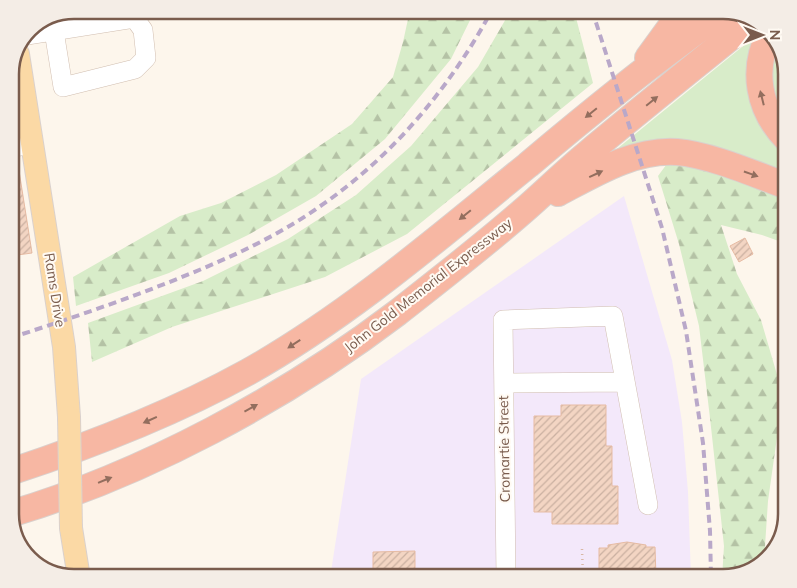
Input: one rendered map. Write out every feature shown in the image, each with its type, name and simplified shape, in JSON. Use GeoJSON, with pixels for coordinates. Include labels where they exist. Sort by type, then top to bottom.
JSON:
{"type":"FeatureCollection","features":[{"type":"Feature","properties":{"kind":"highway"},"geometry":{"type":"LineString","coordinates":[[629,82],[677,19]]}},
{"type":"Feature","properties":{"kind":"highway"},"geometry":{"type":"LineString","coordinates":[[19,469],[106,439],[152,419],[248,372],[292,346],[416,256],[629,82],[713,19]]}},
{"type":"Feature","properties":{"kind":"highway","name":"John Gold Memorial Expressway"},"geometry":{"type":"LineString","coordinates":[[19,511],[71,494],[120,474],[184,444],[271,396],[353,345],[396,314],[522,212],[586,155],[747,24]]}},
{"type":"Feature","properties":{"kind":"highway"},"geometry":{"type":"LineString","coordinates":[[766,39],[763,45],[758,73],[760,89],[763,104],[770,119],[778,128]]}},
{"type":"Feature","properties":{"kind":"highway"},"geometry":{"type":"LineString","coordinates":[[522,212],[615,165],[632,158],[662,152],[676,152],[706,158],[778,183]]}},
{"type":"Feature","properties":{"kind":"main road","name":"Rams Drive"},"geometry":{"type":"LineString","coordinates":[[19,85],[21,146],[64,347],[70,417],[71,528],[66,569]]}},
{"type":"Feature","properties":{"kind":"main road","name":"Rams Drive"},"geometry":{"type":"LineString","coordinates":[[71,528],[78,569]]}},
{"type":"Feature","properties":{"kind":"street"},"geometry":{"type":"LineString","coordinates":[[39,31],[63,24],[90,19]]}},
{"type":"Feature","properties":{"kind":"street"},"geometry":{"type":"LineString","coordinates":[[63,24],[63,87],[135,70],[146,58],[143,30],[135,19]]}},
{"type":"Feature","properties":{"kind":"street","name":"Cromartie Street"},"geometry":{"type":"LineString","coordinates":[[506,569],[503,320],[613,316],[625,382]]}},
{"type":"Feature","properties":{"kind":"street"},"geometry":{"type":"LineString","coordinates":[[504,383],[625,382],[648,505]]}},
{"type":"Feature","properties":{"kind":"path"},"geometry":{"type":"LineString","coordinates":[[582,549],[583,569]]}},
{"type":"Feature","properties":{"kind":"shaded area"},"geometry":{"type":"Polygon","coordinates":[[[624,196],[672,360],[682,422],[688,492],[691,569],[331,569],[361,379],[624,196]]]}},
{"type":"Feature","properties":{"kind":"green space"},"geometry":{"type":"Polygon","coordinates":[[[408,19],[471,19],[451,59],[385,139],[316,196],[248,235],[169,273],[76,306],[73,277],[180,216],[221,203],[276,175],[352,124],[393,77],[408,19]]]}},
{"type":"Feature","properties":{"kind":"green space"},"geometry":{"type":"Polygon","coordinates":[[[506,19],[576,19],[593,83],[407,234],[325,277],[172,327],[92,362],[88,323],[203,281],[288,239],[356,195],[411,146],[478,67],[506,19]]]}},
{"type":"Feature","properties":{"kind":"green space"},"geometry":{"type":"Polygon","coordinates":[[[760,33],[761,34],[753,51],[778,125],[778,178],[607,157],[760,33]]]}},
{"type":"Feature","properties":{"kind":"green space"},"geometry":{"type":"Polygon","coordinates":[[[774,52],[778,67],[778,114],[770,101],[774,52]]]}},
{"type":"Feature","properties":{"kind":"green space"},"geometry":{"type":"Polygon","coordinates":[[[669,161],[694,165],[778,192],[778,241],[721,225],[737,274],[761,320],[778,378],[778,430],[768,501],[765,550],[748,564],[730,569],[723,569],[724,546],[699,326],[679,244],[658,176],[669,161]]]}},
{"type":"Feature","properties":{"kind":"building"},"geometry":{"type":"Polygon","coordinates":[[[19,171],[32,253],[19,255],[19,171]]]}},
{"type":"Feature","properties":{"kind":"building"},"geometry":{"type":"Polygon","coordinates":[[[745,238],[753,254],[739,262],[730,246],[745,238]]]}},
{"type":"Feature","properties":{"kind":"building"},"geometry":{"type":"Polygon","coordinates":[[[561,405],[606,405],[606,446],[612,446],[612,486],[618,486],[618,524],[552,524],[552,512],[534,512],[534,416],[561,416],[561,405]]]}},
{"type":"Feature","properties":{"kind":"building"},"geometry":{"type":"Polygon","coordinates":[[[627,542],[646,545],[646,547],[655,547],[656,569],[599,569],[599,548],[608,548],[608,545],[627,542]]]}},
{"type":"Feature","properties":{"kind":"building"},"geometry":{"type":"Polygon","coordinates":[[[415,551],[415,569],[373,569],[373,552],[415,551]]]}},
{"type":"Feature","properties":{"kind":"railway"},"geometry":{"type":"LineString","coordinates":[[19,335],[109,305],[207,267],[283,230],[319,207],[371,166],[417,119],[458,67],[487,19]]}},
{"type":"Feature","properties":{"kind":"railway"},"geometry":{"type":"LineString","coordinates":[[595,19],[662,228],[686,331],[703,443],[710,531],[711,569]]}}]}
